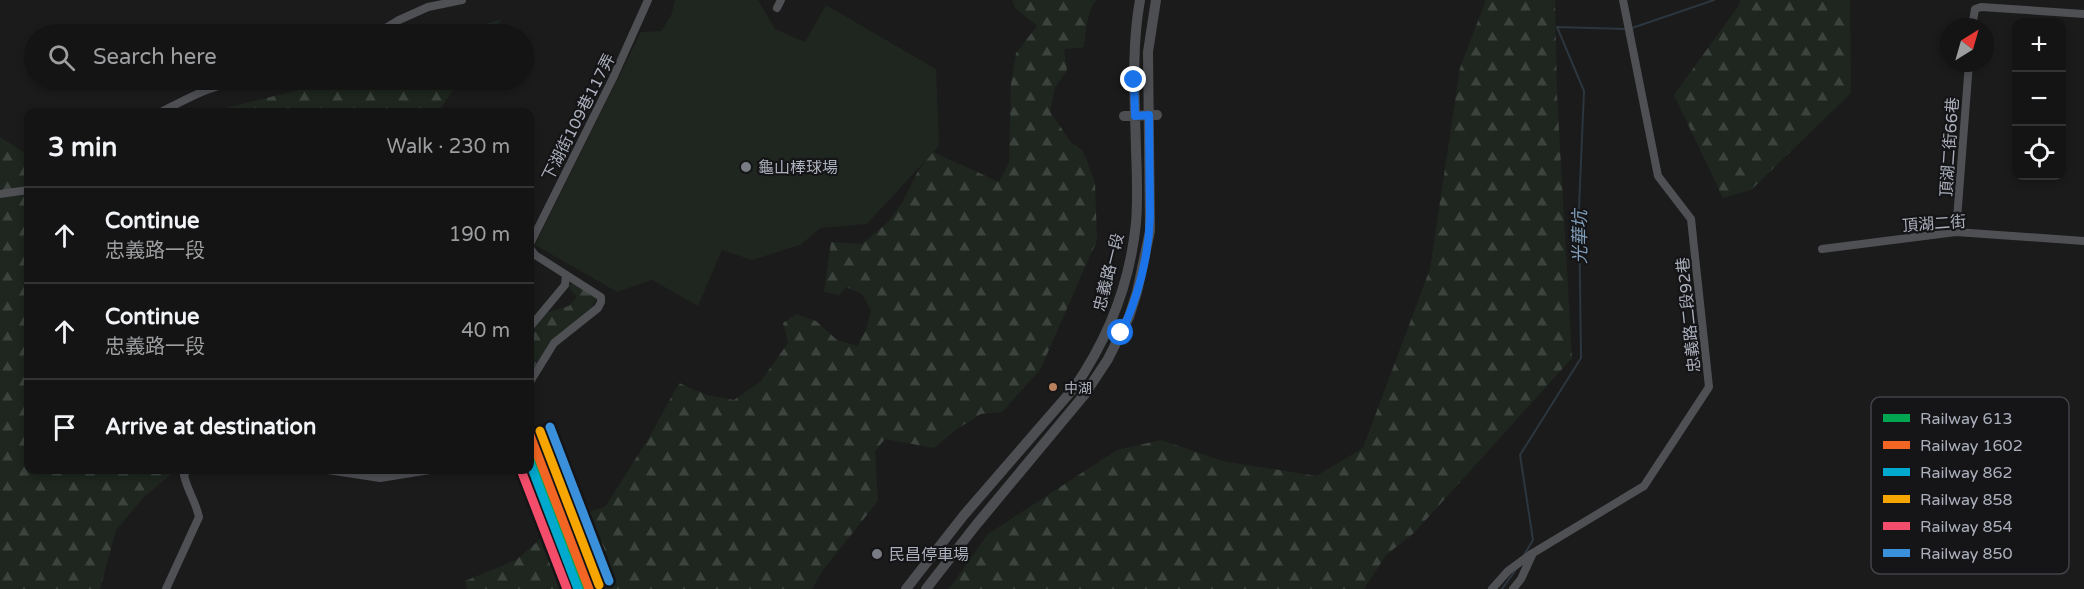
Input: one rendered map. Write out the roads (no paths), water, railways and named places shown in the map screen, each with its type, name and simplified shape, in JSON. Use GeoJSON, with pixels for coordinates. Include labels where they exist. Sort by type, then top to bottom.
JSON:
{"type":"FeatureCollection","features":[{"type":"Feature","properties":{"kind":"main road","name":"忠義路一段"},"geometry":{"type":"LineString","coordinates":[[906,589],[961,512],[1074,388],[1086,372],[1117,310],[1128,269],[1136,222],[1129,116],[1140,0]]}},
{"type":"Feature","properties":{"kind":"main road","name":"忠義路一段"},"geometry":{"type":"LineString","coordinates":[[926,589],[979,527],[1085,394],[1108,359],[1129,317],[1137,292],[1150,231],[1153,115],[1148,52],[1156,0]]}},
{"type":"Feature","properties":{"kind":"main road"},"geometry":{"type":"LineString","coordinates":[[1129,116],[1153,115]]}},
{"type":"Feature","properties":{"kind":"main road"},"geometry":{"type":"LineString","coordinates":[[961,512],[979,527]]}},
{"type":"Feature","properties":{"kind":"street"},"geometry":{"type":"LineString","coordinates":[[392,24],[428,7],[462,0]]}},
{"type":"Feature","properties":{"kind":"street","name":"下湖街109巷117弄"},"geometry":{"type":"LineString","coordinates":[[534,238],[613,78],[648,0]]}},
{"type":"Feature","properties":{"kind":"street","name":"忠義路二段92巷"},"geometry":{"type":"LineString","coordinates":[[1492,589],[1508,571],[1533,553],[1644,486],[1709,387],[1691,219],[1658,176],[1623,0]]}},
{"type":"Feature","properties":{"kind":"street"},"geometry":{"type":"LineString","coordinates":[[1974,18],[1975,9],[1982,7],[2084,14]]}},
{"type":"Feature","properties":{"kind":"street","name":"頂湖二街66巷"},"geometry":{"type":"LineString","coordinates":[[1956,232],[1968,72]]}},
{"type":"Feature","properties":{"kind":"street"},"geometry":{"type":"LineString","coordinates":[[169,108],[204,90]]}},
{"type":"Feature","properties":{"kind":"street"},"geometry":{"type":"LineString","coordinates":[[0,194],[24,191]]}},
{"type":"Feature","properties":{"kind":"street","name":"頂湖二街"},"geometry":{"type":"LineString","coordinates":[[1822,249],[1956,232],[2084,241]]}},
{"type":"Feature","properties":{"kind":"street"},"geometry":{"type":"LineString","coordinates":[[534,253],[601,297],[601,302],[592,312],[554,343],[534,376]]}},
{"type":"Feature","properties":{"kind":"street"},"geometry":{"type":"LineString","coordinates":[[534,322],[565,285],[566,275]]}},
{"type":"Feature","properties":{"kind":"street"},"geometry":{"type":"LineString","coordinates":[[166,589],[199,517],[186,484],[185,474]]}},
{"type":"Feature","properties":{"kind":"street"},"geometry":{"type":"LineString","coordinates":[[354,474],[380,478],[405,474]]}},
{"type":"Feature","properties":{"kind":"street"},"geometry":{"type":"LineString","coordinates":[[1513,589],[1521,579],[1533,553]]}},
{"type":"Feature","properties":{"kind":"waterway","name":"光華坑"},"geometry":{"type":"LineString","coordinates":[[1632,28],[1714,0]]}},
{"type":"Feature","properties":{"kind":"waterway","name":"光華坑"},"geometry":{"type":"LineString","coordinates":[[1524,555],[1533,540],[1520,455],[1581,358],[1579,208],[1584,91],[1557,27],[1626,29]]}},
{"type":"Feature","properties":{"kind":"waterway","name":"光華坑"},"geometry":{"type":"LineString","coordinates":[[1502,589],[1517,568]]}},
{"type":"Feature","properties":{"kind":"rail line","name":"850"},"geometry":{"type":"LineString","coordinates":[[550,427],[609,581]]}},
{"type":"Feature","properties":{"kind":"rail line","name":"858"},"geometry":{"type":"LineString","coordinates":[[540,431],[599,585]]}},
{"type":"Feature","properties":{"kind":"rail line","name":"1602"},"geometry":{"type":"LineString","coordinates":[[534,445],[589,589]]}},
{"type":"Feature","properties":{"kind":"rail line","name":"613"},"geometry":{"type":"LineString","coordinates":[[534,465],[582,589]]}},
{"type":"Feature","properties":{"kind":"rail line","name":"854"},"geometry":{"type":"LineString","coordinates":[[523,474],[567,589]]}},
{"type":"Feature","properties":{"kind":"rail line","name":"862"},"geometry":{"type":"LineString","coordinates":[[534,474],[578,589]]}},
{"type":"Feature","properties":{"kind":"place","name":"龜山棒球場"},"geometry":{"type":"Point","coordinates":[746,167]}},
{"type":"Feature","properties":{"kind":"place","name":"中湖"},"geometry":{"type":"Point","coordinates":[1053,387]}},
{"type":"Feature","properties":{"kind":"place","name":"民昌停車場"},"geometry":{"type":"Point","coordinates":[877,554]}}]}
